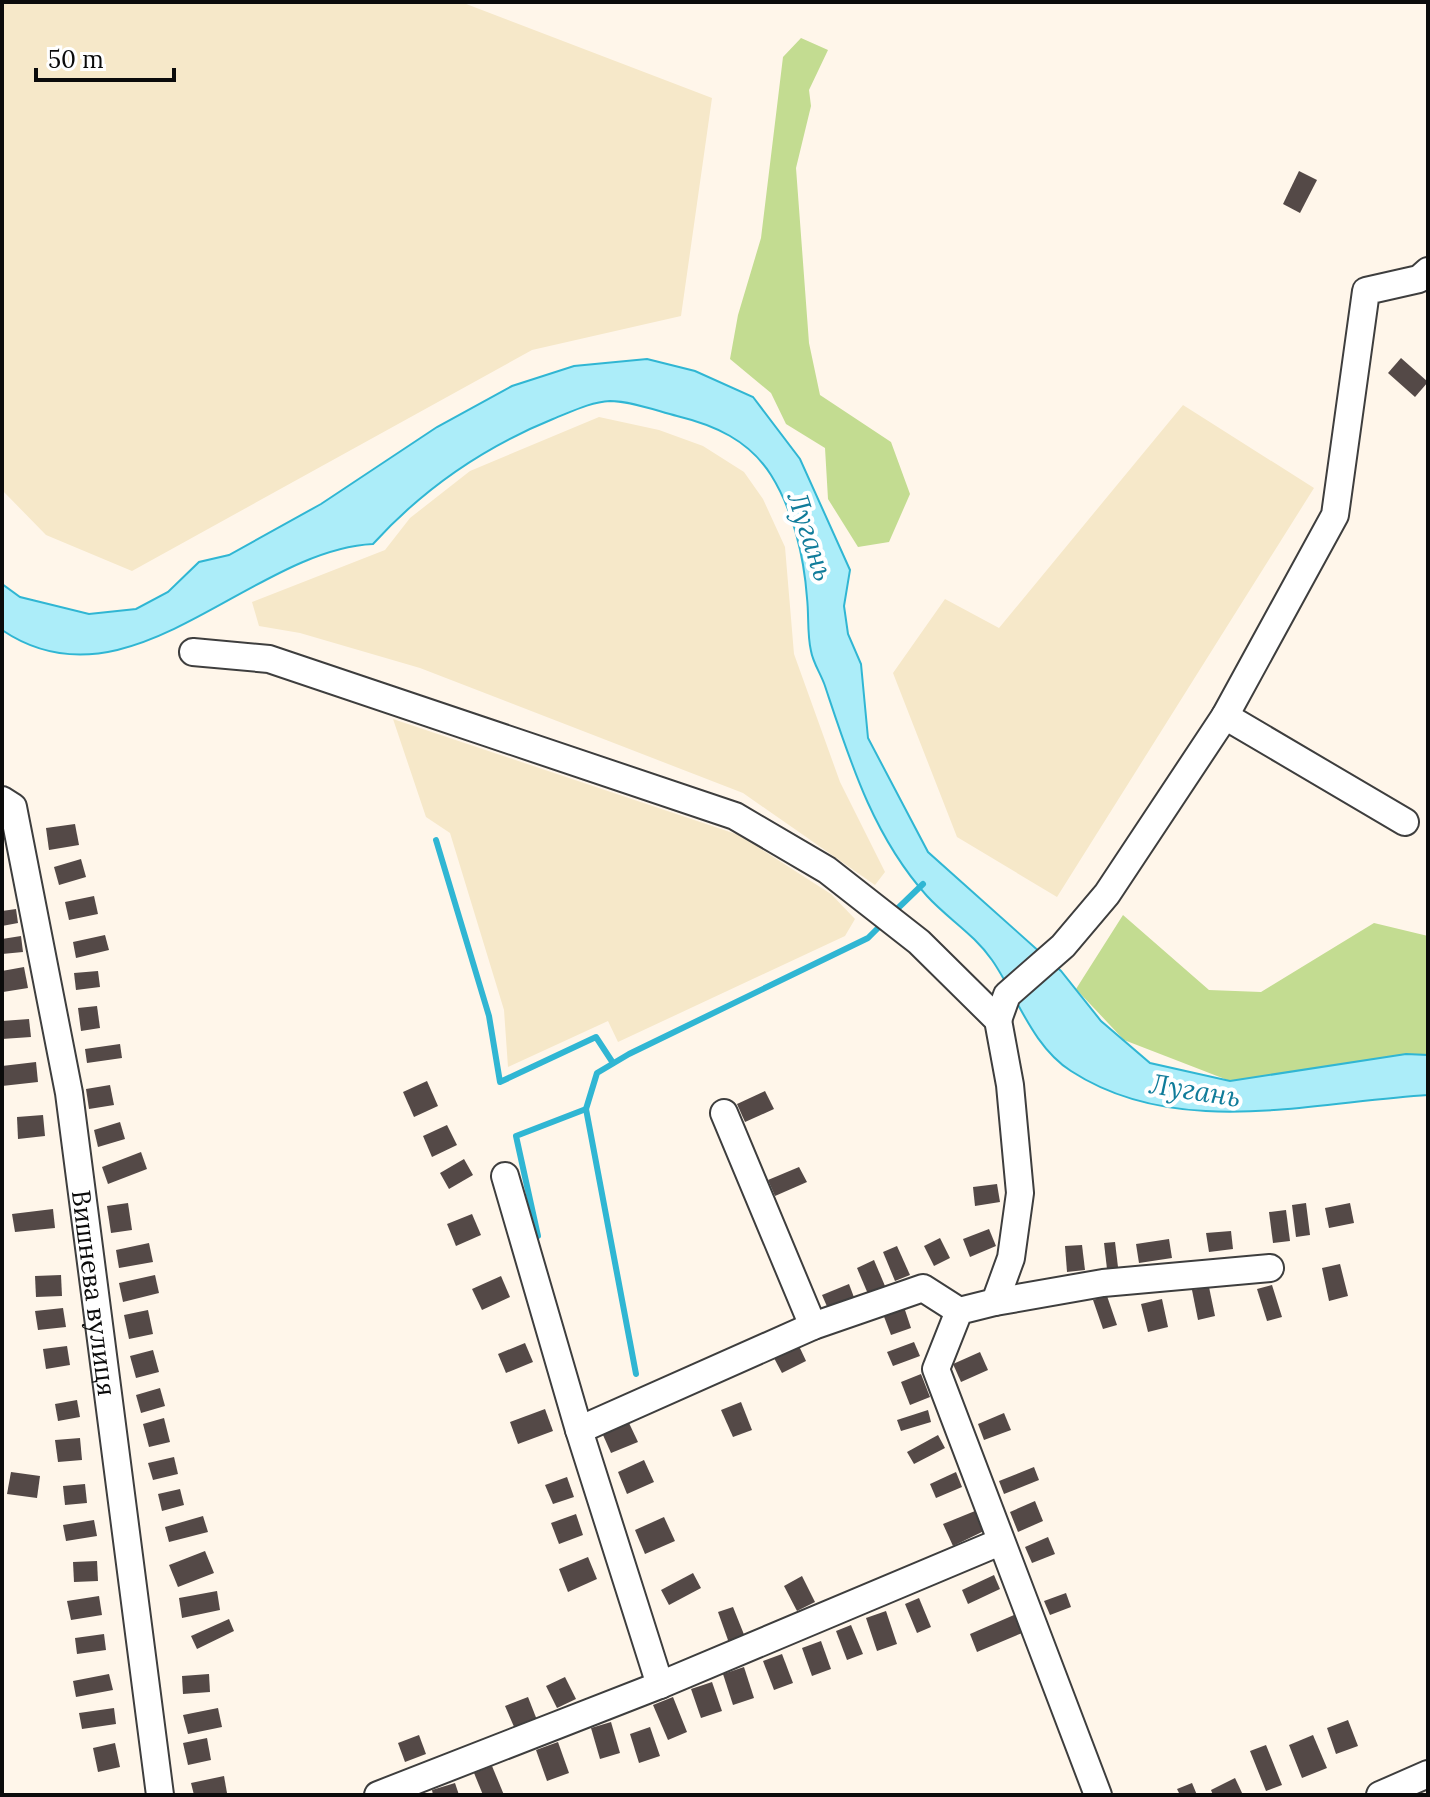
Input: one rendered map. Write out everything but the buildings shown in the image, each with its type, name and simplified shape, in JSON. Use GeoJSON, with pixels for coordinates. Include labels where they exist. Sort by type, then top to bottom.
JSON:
{"type":"FeatureCollection","features":[{"type":"Feature","properties":{"kind":"street"},"geometry":{"type":"LineString","coordinates":[[995,1302],[1011,1258],[1020,1193],[1010,1085],[998,1020],[1007,995],[1063,946],[1107,894],[1225,716],[1335,515],[1366,291],[1419,279],[1428,271]]}},
{"type":"Feature","properties":{"kind":"street"},"geometry":{"type":"LineString","coordinates":[[193,652],[269,659],[735,816],[827,870],[919,942],[998,1020]]}},
{"type":"Feature","properties":{"kind":"street"},"geometry":{"type":"LineString","coordinates":[[1225,716],[1405,822]]}},
{"type":"Feature","properties":{"kind":"street","name":"Вишнева вулиця"},"geometry":{"type":"LineString","coordinates":[[2,800],[13,807],[69,1093],[160,1795]]}},
{"type":"Feature","properties":{"kind":"street"},"geometry":{"type":"LineString","coordinates":[[724,1113],[813,1326]]}},
{"type":"Feature","properties":{"kind":"street"},"geometry":{"type":"LineString","coordinates":[[505,1176],[579,1430],[660,1685]]}},
{"type":"Feature","properties":{"kind":"street"},"geometry":{"type":"LineString","coordinates":[[579,1430],[813,1326],[923,1288],[959,1311],[1103,1283],[1270,1268]]}},
{"type":"Feature","properties":{"kind":"street"},"geometry":{"type":"LineString","coordinates":[[959,1311],[936,1369],[1098,1795]]}},
{"type":"Feature","properties":{"kind":"street"},"geometry":{"type":"LineString","coordinates":[[378,1795],[660,1685],[1000,1542]]}},
{"type":"Feature","properties":{"kind":"street"},"geometry":{"type":"LineString","coordinates":[[1380,1795],[1428,1774]]}},
{"type":"Feature","properties":{"kind":"shaded area"},"geometry":{"type":"Polygon","coordinates":[[[2,2],[461,2],[712,98],[681,316],[532,350],[132,571],[46,535],[2,490],[2,2]]]}},
{"type":"Feature","properties":{"kind":"shaded area"},"geometry":{"type":"Polygon","coordinates":[[[1183,405],[1314,488],[1057,897],[957,837],[893,673],[945,599],[999,628],[1183,405]]]}},
{"type":"Feature","properties":{"kind":"shaded area"},"geometry":{"type":"Polygon","coordinates":[[[599,417],[659,430],[703,446],[744,472],[763,499],[785,547],[794,654],[840,782],[885,872],[875,885],[743,793],[420,668],[300,633],[259,626],[252,602],[385,550],[410,518],[470,471],[599,417]]]}},
{"type":"Feature","properties":{"kind":"shaded area"},"geometry":{"type":"Polygon","coordinates":[[[393,719],[739,835],[831,894],[855,919],[845,936],[618,1042],[608,1021],[508,1067],[504,1010],[450,833],[426,817],[393,719]]]}},
{"type":"Feature","properties":{"kind":"green space"},"geometry":{"type":"Polygon","coordinates":[[[801,38],[828,50],[809,90],[811,106],[796,168],[809,343],[820,395],[891,442],[910,494],[889,542],[858,547],[828,499],[825,448],[786,424],[771,393],[730,359],[738,315],[761,238],[783,57],[801,38]]]}},
{"type":"Feature","properties":{"kind":"green space"},"geometry":{"type":"Polygon","coordinates":[[[1123,915],[1209,990],[1261,992],[1374,923],[1428,936],[1428,1058],[1230,1081],[1124,1040],[1076,989],[1123,915]]]}},
{"type":"Feature","properties":{"kind":"water","name":"Лугань"},"geometry":{"type":"Polygon","coordinates":[[[647,359],[695,371],[753,397],[800,459],[850,570],[844,606],[848,634],[861,664],[868,738],[928,852],[1061,971],[1101,1021],[1150,1063],[1230,1081],[1406,1054],[1428,1055],[1428,1095],[1292,1109],[1200,1111],[1155,1105],[1112,1092],[1057,1061],[1035,1034],[992,960],[908,873],[865,797],[812,655],[800,550],[779,489],[762,463],[741,443],[717,429],[691,420],[618,401],[595,403],[574,410],[528,430],[456,471],[413,505],[373,544],[327,553],[281,572],[189,622],[143,642],[96,654],[49,651],[2,630],[2,584],[20,597],[89,614],[136,609],[168,592],[199,562],[229,555],[321,504],[437,427],[512,386],[574,366],[647,359]]]}},
{"type":"Feature","properties":{"kind":"waterway"},"geometry":{"type":"LineString","coordinates":[[436,840],[489,1016],[500,1082],[596,1037],[613,1063]]}},
{"type":"Feature","properties":{"kind":"waterway"},"geometry":{"type":"LineString","coordinates":[[894,912],[923,884]]}},
{"type":"Feature","properties":{"kind":"waterway"},"geometry":{"type":"LineString","coordinates":[[636,1374],[586,1109],[597,1073],[629,1054],[868,938],[883,923]]}},
{"type":"Feature","properties":{"kind":"waterway"},"geometry":{"type":"LineString","coordinates":[[538,1236],[516,1136],[586,1109]]}}]}
